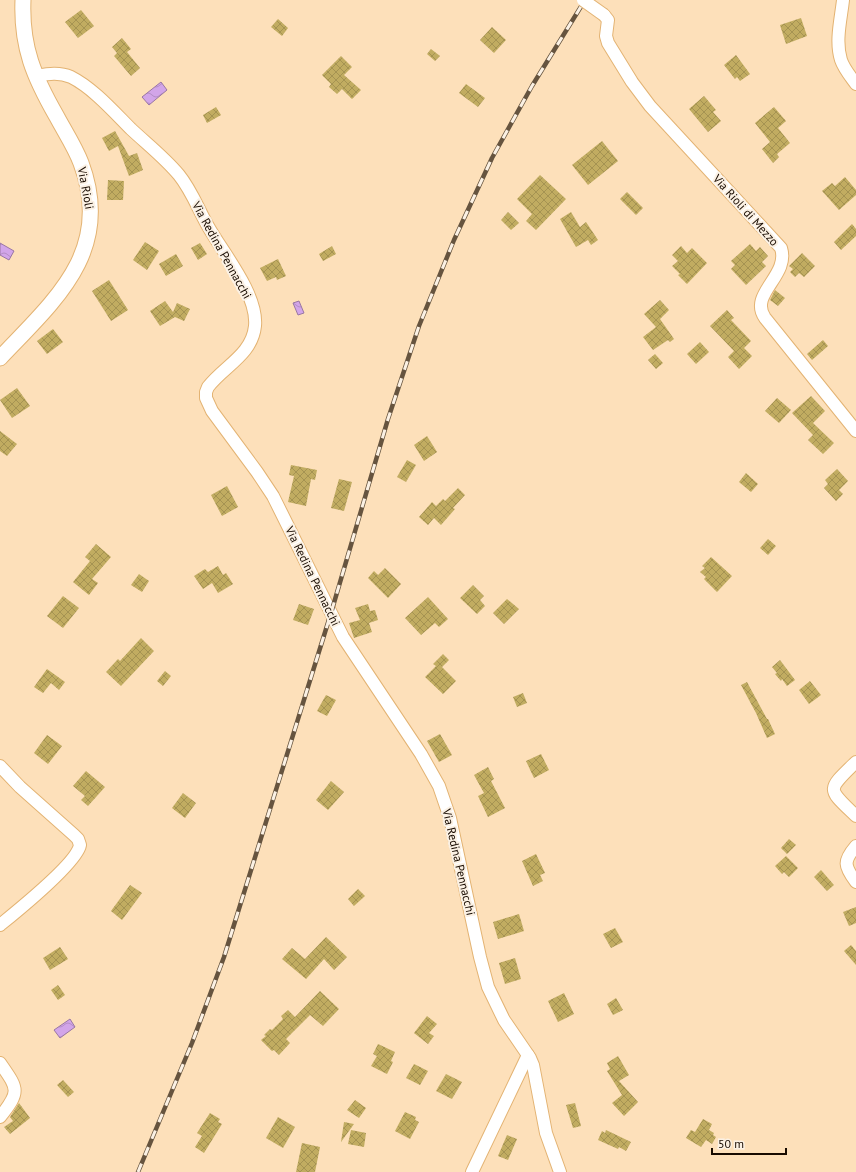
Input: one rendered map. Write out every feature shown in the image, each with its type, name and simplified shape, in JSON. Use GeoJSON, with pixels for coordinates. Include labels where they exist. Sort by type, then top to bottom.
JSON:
{"type":"FeatureCollection","features":[{"type":"Feature","properties":{"kind":"main road","name":"Via Rioli"},"geometry":{"type":"LineString","coordinates":[[0,358],[46,310],[69,280],[81,257],[90,224],[90,199],[81,162],[36,76],[29,57],[24,30],[23,0]]}},
{"type":"Feature","properties":{"kind":"street","name":"Via Rioli di Mezzo"},"geometry":{"type":"LineString","coordinates":[[583,0],[604,15],[608,20],[606,36],[608,43],[640,93],[665,123],[781,248],[783,256],[780,268],[761,302],[763,315],[856,431]]}},
{"type":"Feature","properties":{"kind":"street"},"geometry":{"type":"LineString","coordinates":[[843,0],[839,36],[840,52],[844,66],[856,84]]}},
{"type":"Feature","properties":{"kind":"street","name":"Via Redina Pennacchi"},"geometry":{"type":"LineString","coordinates":[[36,76],[52,73],[69,76],[98,97],[169,164],[186,185],[212,233],[243,284],[255,313],[254,334],[248,346],[238,358],[208,387],[206,392],[207,402],[215,416],[270,492],[285,518],[343,637],[400,722],[436,780],[444,798],[450,818],[480,957],[488,987],[507,1025],[528,1055],[533,1065],[546,1133],[560,1172]]}},
{"type":"Feature","properties":{"kind":"street"},"geometry":{"type":"LineString","coordinates":[[856,762],[837,781],[834,788],[836,796],[856,816]]}},
{"type":"Feature","properties":{"kind":"street"},"geometry":{"type":"LineString","coordinates":[[0,766],[20,787],[74,835],[80,845],[76,854],[54,877],[35,896],[0,925]]}},
{"type":"Feature","properties":{"kind":"street"},"geometry":{"type":"LineString","coordinates":[[856,846],[849,855],[846,864],[849,872],[856,882]]}},
{"type":"Feature","properties":{"kind":"street"},"geometry":{"type":"LineString","coordinates":[[472,1172],[528,1055]]}},
{"type":"Feature","properties":{"kind":"street"},"geometry":{"type":"LineString","coordinates":[[0,1063],[12,1080],[15,1092],[11,1104],[0,1116]]}},
{"type":"Feature","properties":{"kind":"water"},"geometry":{"type":"Polygon","coordinates":[[[161,82],[167,90],[149,105],[142,97],[161,82]]]}},
{"type":"Feature","properties":{"kind":"water"},"geometry":{"type":"Polygon","coordinates":[[[0,243],[14,251],[9,260],[0,255],[0,243]]]}},
{"type":"Feature","properties":{"kind":"water"},"geometry":{"type":"Polygon","coordinates":[[[299,301],[304,313],[298,315],[293,303],[299,301]]]}},
{"type":"Feature","properties":{"kind":"water"},"geometry":{"type":"Polygon","coordinates":[[[70,1019],[75,1027],[60,1038],[54,1030],[70,1019]]]}},
{"type":"Feature","properties":{"kind":"building"},"geometry":{"type":"Polygon","coordinates":[[[81,10],[94,26],[78,38],[65,22],[81,10]]]}},
{"type":"Feature","properties":{"kind":"building"},"geometry":{"type":"Polygon","coordinates":[[[801,18],[807,36],[786,44],[780,25],[801,18]]]}},
{"type":"Feature","properties":{"kind":"building"},"geometry":{"type":"Polygon","coordinates":[[[278,19],[288,28],[282,36],[271,27],[278,19]]]}},
{"type":"Feature","properties":{"kind":"building"},"geometry":{"type":"Polygon","coordinates":[[[492,27],[506,40],[494,53],[480,40],[492,27]]]}},
{"type":"Feature","properties":{"kind":"building"},"geometry":{"type":"Polygon","coordinates":[[[122,38],[131,49],[127,52],[140,68],[131,76],[114,56],[117,53],[112,47],[122,38]]]}},
{"type":"Feature","properties":{"kind":"building"},"geometry":{"type":"Polygon","coordinates":[[[431,49],[440,56],[435,61],[427,54],[431,49]]]}},
{"type":"Feature","properties":{"kind":"building"},"geometry":{"type":"Polygon","coordinates":[[[736,55],[750,74],[740,81],[737,77],[735,79],[724,65],[736,55]]]}},
{"type":"Feature","properties":{"kind":"building"},"geometry":{"type":"Polygon","coordinates":[[[341,56],[352,67],[344,75],[361,90],[352,99],[342,89],[337,94],[329,87],[331,84],[322,75],[341,56]]]}},
{"type":"Feature","properties":{"kind":"building"},"geometry":{"type":"Polygon","coordinates":[[[466,84],[485,98],[478,107],[459,93],[466,84]]]}},
{"type":"Feature","properties":{"kind":"building"},"geometry":{"type":"Polygon","coordinates":[[[704,96],[716,110],[713,112],[721,121],[708,132],[689,109],[704,96]]]}},
{"type":"Feature","properties":{"kind":"building"},"geometry":{"type":"Polygon","coordinates":[[[216,107],[221,115],[207,123],[203,115],[216,107]]]}},
{"type":"Feature","properties":{"kind":"building"},"geometry":{"type":"Polygon","coordinates":[[[774,107],[786,121],[778,128],[790,143],[777,154],[779,157],[773,163],[762,149],[770,142],[755,123],[774,107]]]}},
{"type":"Feature","properties":{"kind":"building"},"geometry":{"type":"Polygon","coordinates":[[[115,131],[129,156],[137,153],[143,170],[129,176],[118,146],[109,151],[102,138],[115,131]]]}},
{"type":"Feature","properties":{"kind":"building"},"geometry":{"type":"Polygon","coordinates":[[[602,141],[618,161],[588,185],[572,165],[602,141]]]}},
{"type":"Feature","properties":{"kind":"building"},"geometry":{"type":"Polygon","coordinates":[[[540,175],[566,199],[536,230],[526,221],[532,214],[517,199],[540,175]]]}},
{"type":"Feature","properties":{"kind":"building"},"geometry":{"type":"Polygon","coordinates":[[[845,177],[856,190],[856,195],[839,210],[822,191],[832,183],[835,186],[845,177]]]}},
{"type":"Feature","properties":{"kind":"building"},"geometry":{"type":"Polygon","coordinates":[[[108,180],[124,181],[123,200],[107,200],[108,180]]]}},
{"type":"Feature","properties":{"kind":"building"},"geometry":{"type":"Polygon","coordinates":[[[627,192],[643,208],[636,215],[620,199],[627,192]]]}},
{"type":"Feature","properties":{"kind":"building"},"geometry":{"type":"Polygon","coordinates":[[[508,212],[519,223],[511,230],[501,220],[508,212]]]}},
{"type":"Feature","properties":{"kind":"building"},"geometry":{"type":"Polygon","coordinates":[[[571,212],[580,227],[586,222],[598,240],[591,245],[588,240],[576,247],[560,219],[571,212]]]}},
{"type":"Feature","properties":{"kind":"building"},"geometry":{"type":"Polygon","coordinates":[[[852,224],[856,229],[856,236],[841,250],[834,242],[852,224]]]}},
{"type":"Feature","properties":{"kind":"building"},"geometry":{"type":"Polygon","coordinates":[[[145,242],[159,251],[147,270],[133,260],[145,242]]]}},
{"type":"Feature","properties":{"kind":"building"},"geometry":{"type":"Polygon","coordinates":[[[200,243],[207,254],[198,260],[191,248],[200,243]]]}},
{"type":"Feature","properties":{"kind":"building"},"geometry":{"type":"Polygon","coordinates":[[[750,244],[756,251],[760,247],[768,256],[762,262],[766,266],[746,285],[731,269],[735,265],[731,261],[750,244]]]}},
{"type":"Feature","properties":{"kind":"building"},"geometry":{"type":"Polygon","coordinates":[[[332,246],[336,254],[323,261],[319,254],[332,246]]]}},
{"type":"Feature","properties":{"kind":"building"},"geometry":{"type":"Polygon","coordinates":[[[681,246],[687,253],[692,248],[707,263],[687,284],[672,266],[678,261],[672,255],[681,246]]]}},
{"type":"Feature","properties":{"kind":"building"},"geometry":{"type":"Polygon","coordinates":[[[802,253],[815,266],[804,277],[799,273],[795,277],[790,272],[793,269],[789,266],[802,253]]]}},
{"type":"Feature","properties":{"kind":"building"},"geometry":{"type":"Polygon","coordinates":[[[176,254],[183,266],[166,276],[159,264],[176,254]]]}},
{"type":"Feature","properties":{"kind":"building"},"geometry":{"type":"Polygon","coordinates":[[[278,259],[286,276],[277,280],[276,277],[267,281],[260,268],[278,259]]]}},
{"type":"Feature","properties":{"kind":"building"},"geometry":{"type":"Polygon","coordinates":[[[109,280],[128,310],[111,321],[92,291],[109,280]]]}},
{"type":"Feature","properties":{"kind":"building"},"geometry":{"type":"Polygon","coordinates":[[[775,290],[785,298],[778,306],[770,300],[775,290]]]}},
{"type":"Feature","properties":{"kind":"building"},"geometry":{"type":"Polygon","coordinates":[[[660,300],[669,310],[660,319],[674,339],[670,342],[668,340],[653,350],[643,337],[656,327],[644,314],[660,300]]]}},
{"type":"Feature","properties":{"kind":"building"},"geometry":{"type":"Polygon","coordinates":[[[165,301],[173,312],[177,303],[190,309],[184,321],[175,317],[160,326],[150,311],[165,301]]]}},
{"type":"Feature","properties":{"kind":"building"},"geometry":{"type":"Polygon","coordinates":[[[727,310],[734,318],[731,320],[751,341],[744,348],[752,356],[739,369],[728,357],[734,351],[710,326],[727,310]]]}},
{"type":"Feature","properties":{"kind":"building"},"geometry":{"type":"Polygon","coordinates":[[[53,329],[63,342],[47,354],[37,341],[53,329]]]}},
{"type":"Feature","properties":{"kind":"building"},"geometry":{"type":"Polygon","coordinates":[[[823,340],[828,346],[812,360],[807,354],[823,340]]]}},
{"type":"Feature","properties":{"kind":"building"},"geometry":{"type":"Polygon","coordinates":[[[700,342],[709,352],[696,364],[687,354],[700,342]]]}},
{"type":"Feature","properties":{"kind":"building"},"geometry":{"type":"Polygon","coordinates":[[[655,354],[663,363],[656,369],[648,360],[655,354]]]}},
{"type":"Feature","properties":{"kind":"building"},"geometry":{"type":"Polygon","coordinates":[[[17,388],[30,406],[12,418],[0,400],[17,388]]]}},
{"type":"Feature","properties":{"kind":"building"},"geometry":{"type":"Polygon","coordinates":[[[811,396],[825,411],[813,423],[834,443],[823,454],[808,440],[813,435],[792,413],[811,396]]]}},
{"type":"Feature","properties":{"kind":"building"},"geometry":{"type":"Polygon","coordinates":[[[777,398],[791,410],[779,423],[765,411],[777,398]]]}},
{"type":"Feature","properties":{"kind":"building"},"geometry":{"type":"Polygon","coordinates":[[[0,431],[17,444],[7,456],[0,451],[0,431]]]}},
{"type":"Feature","properties":{"kind":"building"},"geometry":{"type":"Polygon","coordinates":[[[427,436],[437,452],[424,461],[414,445],[427,436]]]}},
{"type":"Feature","properties":{"kind":"building"},"geometry":{"type":"Polygon","coordinates":[[[407,460],[416,465],[406,482],[397,477],[407,460]]]}},
{"type":"Feature","properties":{"kind":"building"},"geometry":{"type":"Polygon","coordinates":[[[291,465],[317,470],[315,480],[311,479],[306,506],[288,502],[294,476],[289,475],[291,465]]]}},
{"type":"Feature","properties":{"kind":"building"},"geometry":{"type":"Polygon","coordinates":[[[837,469],[848,481],[839,490],[843,494],[836,501],[824,488],[828,484],[825,480],[837,469]]]}},
{"type":"Feature","properties":{"kind":"building"},"geometry":{"type":"Polygon","coordinates":[[[746,473],[758,484],[751,492],[739,482],[746,473]]]}},
{"type":"Feature","properties":{"kind":"building"},"geometry":{"type":"Polygon","coordinates":[[[339,479],[352,482],[344,511],[331,508],[339,479]]]}},
{"type":"Feature","properties":{"kind":"building"},"geometry":{"type":"Polygon","coordinates":[[[227,486],[238,507],[222,516],[211,495],[227,486]]]}},
{"type":"Feature","properties":{"kind":"building"},"geometry":{"type":"Polygon","coordinates":[[[458,488],[465,495],[453,508],[455,509],[441,525],[434,518],[428,525],[419,517],[432,502],[436,506],[443,499],[445,501],[458,488]]]}},
{"type":"Feature","properties":{"kind":"building"},"geometry":{"type":"Polygon","coordinates":[[[768,539],[776,546],[768,555],[760,548],[768,539]]]}},
{"type":"Feature","properties":{"kind":"building"},"geometry":{"type":"Polygon","coordinates":[[[96,544],[111,557],[92,579],[98,583],[89,595],[73,582],[90,561],[85,557],[96,544]]]}},
{"type":"Feature","properties":{"kind":"building"},"geometry":{"type":"Polygon","coordinates":[[[711,557],[732,576],[717,592],[704,579],[706,577],[700,572],[705,568],[702,566],[711,557]]]}},
{"type":"Feature","properties":{"kind":"building"},"geometry":{"type":"Polygon","coordinates":[[[218,566],[223,575],[226,573],[233,584],[218,593],[212,583],[203,589],[194,576],[205,569],[208,572],[218,566]]]}},
{"type":"Feature","properties":{"kind":"building"},"geometry":{"type":"Polygon","coordinates":[[[385,568],[401,584],[388,598],[368,578],[374,571],[378,575],[385,568]]]}},
{"type":"Feature","properties":{"kind":"building"},"geometry":{"type":"Polygon","coordinates":[[[139,574],[149,581],[142,592],[131,585],[139,574]]]}},
{"type":"Feature","properties":{"kind":"building"},"geometry":{"type":"Polygon","coordinates":[[[473,585],[484,596],[480,600],[485,606],[477,614],[460,598],[473,585]]]}},
{"type":"Feature","properties":{"kind":"building"},"geometry":{"type":"Polygon","coordinates":[[[63,596],[79,608],[63,628],[47,616],[63,596]]]}},
{"type":"Feature","properties":{"kind":"building"},"geometry":{"type":"Polygon","coordinates":[[[428,597],[448,619],[439,627],[435,623],[421,635],[405,618],[428,597]]]}},
{"type":"Feature","properties":{"kind":"building"},"geometry":{"type":"Polygon","coordinates":[[[507,599],[519,609],[504,624],[493,613],[507,599]]]}},
{"type":"Feature","properties":{"kind":"building"},"geometry":{"type":"Polygon","coordinates":[[[299,604],[314,609],[308,625],[293,620],[299,604]]]}},
{"type":"Feature","properties":{"kind":"building"},"geometry":{"type":"Polygon","coordinates":[[[368,604],[370,611],[375,610],[378,620],[369,623],[372,632],[354,638],[349,623],[360,620],[355,608],[368,604]]]}},
{"type":"Feature","properties":{"kind":"building"},"geometry":{"type":"Polygon","coordinates":[[[141,638],[154,651],[121,686],[106,672],[118,659],[120,661],[141,638]]]}},
{"type":"Feature","properties":{"kind":"building"},"geometry":{"type":"Polygon","coordinates":[[[443,654],[449,660],[442,667],[456,681],[443,694],[425,677],[436,666],[433,664],[443,654]]]}},
{"type":"Feature","properties":{"kind":"building"},"geometry":{"type":"Polygon","coordinates":[[[780,660],[795,680],[787,686],[782,679],[781,681],[775,674],[777,673],[772,667],[780,660]]]}},
{"type":"Feature","properties":{"kind":"building"},"geometry":{"type":"Polygon","coordinates":[[[47,669],[65,682],[59,690],[51,683],[43,693],[34,687],[47,669]]]}},
{"type":"Feature","properties":{"kind":"building"},"geometry":{"type":"Polygon","coordinates":[[[165,671],[171,676],[163,686],[157,681],[165,671]]]}},
{"type":"Feature","properties":{"kind":"building"},"geometry":{"type":"Polygon","coordinates":[[[810,681],[821,695],[809,704],[799,690],[810,681]]]}},
{"type":"Feature","properties":{"kind":"building"},"geometry":{"type":"Polygon","coordinates":[[[747,682],[775,734],[767,738],[741,685],[747,682]]]}},
{"type":"Feature","properties":{"kind":"building"},"geometry":{"type":"Polygon","coordinates":[[[523,693],[527,703],[517,707],[513,697],[523,693]]]}},
{"type":"Feature","properties":{"kind":"building"},"geometry":{"type":"Polygon","coordinates":[[[326,695],[336,700],[327,716],[317,711],[326,695]]]}},
{"type":"Feature","properties":{"kind":"building"},"geometry":{"type":"Polygon","coordinates":[[[440,734],[452,755],[439,762],[427,741],[440,734]]]}},
{"type":"Feature","properties":{"kind":"building"},"geometry":{"type":"Polygon","coordinates":[[[47,735],[62,746],[48,764],[34,753],[47,735]]]}},
{"type":"Feature","properties":{"kind":"building"},"geometry":{"type":"Polygon","coordinates":[[[541,754],[549,770],[534,778],[526,761],[541,754]]]}},
{"type":"Feature","properties":{"kind":"building"},"geometry":{"type":"Polygon","coordinates":[[[488,767],[494,779],[491,781],[505,808],[488,817],[478,796],[484,793],[474,775],[488,767]]]}},
{"type":"Feature","properties":{"kind":"building"},"geometry":{"type":"Polygon","coordinates":[[[86,771],[105,787],[88,806],[81,800],[85,796],[73,786],[86,771]]]}},
{"type":"Feature","properties":{"kind":"building"},"geometry":{"type":"Polygon","coordinates":[[[331,781],[344,792],[328,810],[316,800],[331,781]]]}},
{"type":"Feature","properties":{"kind":"building"},"geometry":{"type":"Polygon","coordinates":[[[183,793],[196,803],[185,818],[172,808],[183,793]]]}},
{"type":"Feature","properties":{"kind":"building"},"geometry":{"type":"Polygon","coordinates":[[[789,839],[796,845],[787,854],[781,848],[789,839]]]}},
{"type":"Feature","properties":{"kind":"building"},"geometry":{"type":"Polygon","coordinates":[[[536,854],[545,873],[540,875],[543,881],[533,886],[522,861],[536,854]]]}},
{"type":"Feature","properties":{"kind":"building"},"geometry":{"type":"Polygon","coordinates":[[[786,856],[798,868],[789,877],[784,872],[782,874],[775,866],[786,856]]]}},
{"type":"Feature","properties":{"kind":"building"},"geometry":{"type":"Polygon","coordinates":[[[821,870],[834,885],[827,891],[814,877],[821,870]]]}},
{"type":"Feature","properties":{"kind":"building"},"geometry":{"type":"Polygon","coordinates":[[[130,885],[142,893],[122,920],[111,911],[130,885]]]}},
{"type":"Feature","properties":{"kind":"building"},"geometry":{"type":"Polygon","coordinates":[[[358,889],[365,896],[354,906],[348,899],[358,889]]]}},
{"type":"Feature","properties":{"kind":"building"},"geometry":{"type":"Polygon","coordinates":[[[856,907],[856,923],[849,926],[843,912],[856,907]]]}},
{"type":"Feature","properties":{"kind":"building"},"geometry":{"type":"Polygon","coordinates":[[[519,914],[524,931],[498,939],[493,922],[519,914]]]}},
{"type":"Feature","properties":{"kind":"building"},"geometry":{"type":"Polygon","coordinates":[[[615,928],[623,942],[611,948],[603,934],[615,928]]]}},
{"type":"Feature","properties":{"kind":"building"},"geometry":{"type":"Polygon","coordinates":[[[326,937],[347,957],[334,970],[324,959],[306,979],[282,959],[292,948],[305,959],[326,937]]]}},
{"type":"Feature","properties":{"kind":"building"},"geometry":{"type":"Polygon","coordinates":[[[851,945],[856,951],[856,965],[844,951],[851,945]]]}},
{"type":"Feature","properties":{"kind":"building"},"geometry":{"type":"Polygon","coordinates":[[[60,947],[68,959],[50,970],[43,958],[60,947]]]}},
{"type":"Feature","properties":{"kind":"building"},"geometry":{"type":"Polygon","coordinates":[[[515,958],[521,979],[505,984],[499,963],[515,958]]]}},
{"type":"Feature","properties":{"kind":"building"},"geometry":{"type":"Polygon","coordinates":[[[58,985],[65,995],[58,1000],[51,990],[58,985]]]}},
{"type":"Feature","properties":{"kind":"building"},"geometry":{"type":"Polygon","coordinates":[[[320,991],[339,1009],[323,1026],[310,1015],[286,1039],[290,1043],[279,1055],[274,1050],[272,1051],[261,1040],[266,1036],[264,1035],[270,1029],[272,1030],[283,1019],[281,1016],[288,1010],[295,1017],[320,991]]]}},
{"type":"Feature","properties":{"kind":"building"},"geometry":{"type":"Polygon","coordinates":[[[564,993],[574,1014],[558,1022],[548,1001],[564,993]]]}},
{"type":"Feature","properties":{"kind":"building"},"geometry":{"type":"Polygon","coordinates":[[[616,998],[623,1010],[613,1015],[607,1004],[616,998]]]}},
{"type":"Feature","properties":{"kind":"building"},"geometry":{"type":"Polygon","coordinates":[[[427,1016],[437,1024],[429,1033],[434,1036],[428,1044],[414,1033],[427,1016]]]}},
{"type":"Feature","properties":{"kind":"building"},"geometry":{"type":"Polygon","coordinates":[[[378,1044],[395,1052],[391,1061],[393,1062],[387,1074],[371,1066],[377,1056],[373,1054],[378,1044]]]}},
{"type":"Feature","properties":{"kind":"building"},"geometry":{"type":"Polygon","coordinates":[[[618,1056],[629,1075],[619,1081],[638,1102],[624,1116],[612,1103],[622,1095],[607,1071],[610,1069],[607,1063],[618,1056]]]}},
{"type":"Feature","properties":{"kind":"building"},"geometry":{"type":"Polygon","coordinates":[[[414,1064],[428,1071],[420,1085],[406,1078],[414,1064]]]}},
{"type":"Feature","properties":{"kind":"building"},"geometry":{"type":"Polygon","coordinates":[[[446,1074],[462,1082],[452,1099],[436,1091],[446,1074]]]}},
{"type":"Feature","properties":{"kind":"building"},"geometry":{"type":"Polygon","coordinates":[[[63,1080],[74,1092],[68,1097],[57,1085],[63,1080]]]}},
{"type":"Feature","properties":{"kind":"building"},"geometry":{"type":"Polygon","coordinates":[[[355,1100],[366,1108],[359,1118],[347,1110],[355,1100]]]}},
{"type":"Feature","properties":{"kind":"building"},"geometry":{"type":"Polygon","coordinates":[[[19,1103],[30,1118],[10,1134],[4,1127],[13,1121],[10,1117],[19,1103]]]}},
{"type":"Feature","properties":{"kind":"building"},"geometry":{"type":"Polygon","coordinates":[[[575,1103],[581,1126],[573,1128],[566,1105],[575,1103]]]}},
{"type":"Feature","properties":{"kind":"building"},"geometry":{"type":"Polygon","coordinates":[[[405,1112],[416,1117],[415,1120],[419,1122],[410,1139],[395,1131],[405,1112]]]}},
{"type":"Feature","properties":{"kind":"building"},"geometry":{"type":"Polygon","coordinates":[[[210,1113],[220,1119],[218,1122],[222,1124],[204,1153],[195,1147],[202,1136],[197,1133],[210,1113]]]}},
{"type":"Feature","properties":{"kind":"building"},"geometry":{"type":"Polygon","coordinates":[[[278,1117],[295,1127],[283,1148],[266,1138],[278,1117]]]}},
{"type":"Feature","properties":{"kind":"building"},"geometry":{"type":"Polygon","coordinates":[[[703,1119],[712,1124],[709,1130],[714,1133],[713,1135],[716,1137],[712,1144],[706,1140],[701,1147],[686,1138],[691,1130],[695,1132],[703,1119]]]}},
{"type":"Feature","properties":{"kind":"building"},"geometry":{"type":"Polygon","coordinates":[[[344,1122],[354,1124],[341,1142],[344,1122]]]}},
{"type":"Feature","properties":{"kind":"building"},"geometry":{"type":"Polygon","coordinates":[[[351,1130],[366,1133],[364,1147],[348,1144],[351,1130]]]}},
{"type":"Feature","properties":{"kind":"building"},"geometry":{"type":"Polygon","coordinates":[[[606,1130],[631,1142],[626,1151],[598,1140],[602,1131],[605,1133],[606,1130]]]}},
{"type":"Feature","properties":{"kind":"building"},"geometry":{"type":"Polygon","coordinates":[[[507,1135],[517,1139],[508,1160],[498,1156],[507,1135]]]}},
{"type":"Feature","properties":{"kind":"building"},"geometry":{"type":"Polygon","coordinates":[[[302,1143],[320,1147],[315,1172],[296,1172],[302,1143]]]}},
{"type":"Feature","properties":{"kind":"railway"},"geometry":{"type":"LineString","coordinates":[[138,1172],[192,1043],[224,957],[331,613],[388,419],[419,326],[454,240],[492,158],[532,86],[585,0]]}}]}
